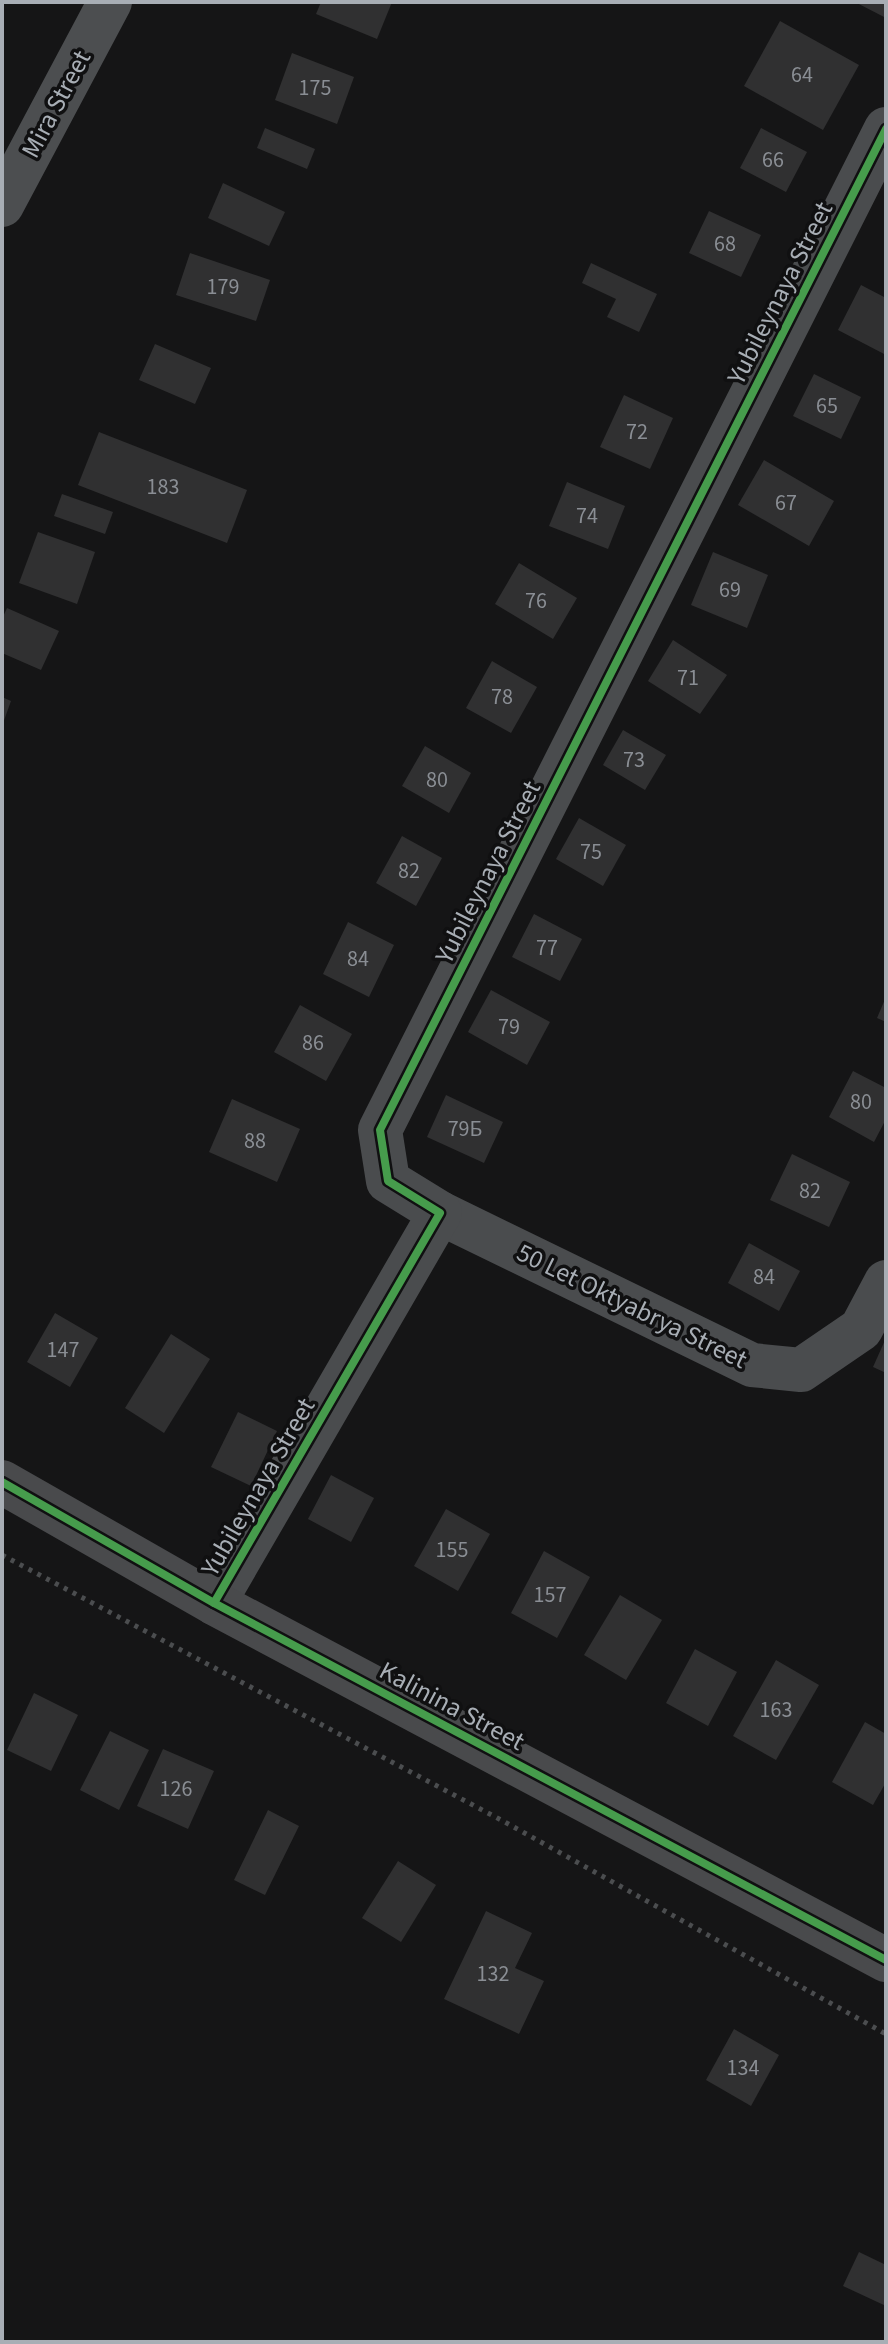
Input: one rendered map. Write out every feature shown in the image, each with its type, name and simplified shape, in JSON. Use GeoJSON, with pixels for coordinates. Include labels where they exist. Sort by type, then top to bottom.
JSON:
{"type":"FeatureCollection","features":[{"type":"Feature","properties":{"kind":"main road","name":"Mira Street"},"geometry":{"type":"LineString","coordinates":[[2,205],[110,2]]}},
{"type":"Feature","properties":{"kind":"street","name":"Yubileynaya Street"},"geometry":{"type":"LineString","coordinates":[[214,1603],[440,1213],[388,1181],[380,1130],[886,129]]}},
{"type":"Feature","properties":{"kind":"street","name":"50 Let Oktyabrya Street"},"geometry":{"type":"LineString","coordinates":[[440,1213],[752,1365],[801,1370],[861,1329],[886,1282]]}},
{"type":"Feature","properties":{"kind":"street","name":"Kalinina Street"},"geometry":{"type":"LineString","coordinates":[[2,1482],[214,1603],[886,1960]]}},
{"type":"Feature","properties":{"kind":"path"},"geometry":{"type":"LineString","coordinates":[[2,1555],[503,1821],[886,2034]]}},
{"type":"Feature","properties":{"kind":"building"},"geometry":{"type":"Polygon","coordinates":[[[321,2],[392,2],[377,39],[316,14],[321,2]]]}},
{"type":"Feature","properties":{"kind":"building"},"geometry":{"type":"Polygon","coordinates":[[[855,2],[886,2],[886,18],[855,2]]]}},
{"type":"Feature","properties":{"kind":"building"},"geometry":{"type":"Polygon","coordinates":[[[780,21],[859,65],[823,130],[744,86],[780,21]]]}},
{"type":"Feature","properties":{"kind":"building"},"geometry":{"type":"Polygon","coordinates":[[[292,53],[354,77],[337,124],[275,100],[292,53]]]}},
{"type":"Feature","properties":{"kind":"building"},"geometry":{"type":"Polygon","coordinates":[[[265,128],[315,149],[307,169],[257,148],[265,128]]]}},
{"type":"Feature","properties":{"kind":"building"},"geometry":{"type":"Polygon","coordinates":[[[761,128],[807,152],[786,192],[740,168],[761,128]]]}},
{"type":"Feature","properties":{"kind":"building"},"geometry":{"type":"Polygon","coordinates":[[[223,183],[285,212],[269,246],[208,218],[223,183]]]}},
{"type":"Feature","properties":{"kind":"building"},"geometry":{"type":"Polygon","coordinates":[[[709,211],[761,235],[741,277],[689,253],[709,211]]]}},
{"type":"Feature","properties":{"kind":"building"},"geometry":{"type":"Polygon","coordinates":[[[190,253],[270,280],[256,321],[176,295],[190,253]]]}},
{"type":"Feature","properties":{"kind":"building"},"geometry":{"type":"Polygon","coordinates":[[[591,263],[657,294],[639,332],[607,317],[616,299],[582,283],[591,263]]]}},
{"type":"Feature","properties":{"kind":"building"},"geometry":{"type":"Polygon","coordinates":[[[861,285],[886,298],[886,355],[838,330],[861,285]]]}},
{"type":"Feature","properties":{"kind":"building"},"geometry":{"type":"Polygon","coordinates":[[[155,344],[211,368],[195,404],[139,380],[155,344]]]}},
{"type":"Feature","properties":{"kind":"building"},"geometry":{"type":"Polygon","coordinates":[[[814,374],[861,397],[841,439],[793,416],[814,374]]]}},
{"type":"Feature","properties":{"kind":"building"},"geometry":{"type":"Polygon","coordinates":[[[624,395],[673,418],[650,469],[600,447],[624,395]]]}},
{"type":"Feature","properties":{"kind":"building"},"geometry":{"type":"Polygon","coordinates":[[[99,432],[247,490],[227,543],[78,485],[99,432]]]}},
{"type":"Feature","properties":{"kind":"building"},"geometry":{"type":"Polygon","coordinates":[[[764,460],[834,501],[809,546],[738,505],[764,460]]]}},
{"type":"Feature","properties":{"kind":"building"},"geometry":{"type":"Polygon","coordinates":[[[567,482],[625,506],[608,549],[549,526],[567,482]]]}},
{"type":"Feature","properties":{"kind":"building"},"geometry":{"type":"Polygon","coordinates":[[[62,494],[113,512],[105,534],[54,516],[62,494]]]}},
{"type":"Feature","properties":{"kind":"building"},"geometry":{"type":"Polygon","coordinates":[[[38,532],[95,552],[77,604],[19,583],[38,532]]]}},
{"type":"Feature","properties":{"kind":"building"},"geometry":{"type":"Polygon","coordinates":[[[713,552],[768,575],[747,628],[691,605],[713,552]]]}},
{"type":"Feature","properties":{"kind":"building"},"geometry":{"type":"Polygon","coordinates":[[[519,563],[577,598],[553,639],[495,604],[519,563]]]}},
{"type":"Feature","properties":{"kind":"building"},"geometry":{"type":"Polygon","coordinates":[[[7,608],[59,631],[41,670],[2,653],[2,619],[7,608]]]}},
{"type":"Feature","properties":{"kind":"building"},"geometry":{"type":"Polygon","coordinates":[[[673,640],[727,675],[700,714],[648,681],[673,640]]]}},
{"type":"Feature","properties":{"kind":"building"},"geometry":{"type":"Polygon","coordinates":[[[492,661],[537,687],[511,733],[466,708],[492,661]]]}},
{"type":"Feature","properties":{"kind":"building"},"geometry":{"type":"Polygon","coordinates":[[[2,697],[11,701],[2,726],[2,697]]]}},
{"type":"Feature","properties":{"kind":"building"},"geometry":{"type":"Polygon","coordinates":[[[623,730],[666,755],[645,790],[603,765],[623,730]]]}},
{"type":"Feature","properties":{"kind":"building"},"geometry":{"type":"Polygon","coordinates":[[[425,746],[471,773],[449,813],[402,786],[425,746]]]}},
{"type":"Feature","properties":{"kind":"building"},"geometry":{"type":"Polygon","coordinates":[[[579,818],[626,845],[603,886],[556,859],[579,818]]]}},
{"type":"Feature","properties":{"kind":"building"},"geometry":{"type":"Polygon","coordinates":[[[402,836],[442,858],[416,906],[376,883],[402,836]]]}},
{"type":"Feature","properties":{"kind":"building"},"geometry":{"type":"Polygon","coordinates":[[[534,914],[582,939],[560,981],[512,957],[534,914]]]}},
{"type":"Feature","properties":{"kind":"building"},"geometry":{"type":"Polygon","coordinates":[[[348,922],[394,945],[369,997],[323,974],[348,922]]]}},
{"type":"Feature","properties":{"kind":"building"},"geometry":{"type":"Polygon","coordinates":[[[491,990],[550,1022],[527,1065],[468,1032],[491,990]]]}},
{"type":"Feature","properties":{"kind":"building"},"geometry":{"type":"Polygon","coordinates":[[[886,997],[886,1022],[877,1018],[886,997]]]}},
{"type":"Feature","properties":{"kind":"building"},"geometry":{"type":"Polygon","coordinates":[[[300,1005],[352,1034],[326,1081],[274,1052],[300,1005]]]}},
{"type":"Feature","properties":{"kind":"building"},"geometry":{"type":"Polygon","coordinates":[[[853,1071],[886,1088],[886,1119],[874,1142],[829,1117],[853,1071]]]}},
{"type":"Feature","properties":{"kind":"building"},"geometry":{"type":"Polygon","coordinates":[[[446,1095],[503,1122],[484,1163],[427,1137],[446,1095]]]}},
{"type":"Feature","properties":{"kind":"building"},"geometry":{"type":"Polygon","coordinates":[[[232,1099],[300,1129],[277,1182],[209,1152],[232,1099]]]}},
{"type":"Feature","properties":{"kind":"building"},"geometry":{"type":"Polygon","coordinates":[[[792,1154],[850,1182],[829,1227],[770,1200],[792,1154]]]}},
{"type":"Feature","properties":{"kind":"building"},"geometry":{"type":"Polygon","coordinates":[[[749,1243],[800,1271],[779,1311],[728,1283],[749,1243]]]}},
{"type":"Feature","properties":{"kind":"building"},"geometry":{"type":"Polygon","coordinates":[[[55,1313],[98,1338],[70,1387],[27,1362],[55,1313]]]}},
{"type":"Feature","properties":{"kind":"building"},"geometry":{"type":"Polygon","coordinates":[[[171,1334],[210,1359],[164,1433],[125,1408],[171,1334]]]}},
{"type":"Feature","properties":{"kind":"building"},"geometry":{"type":"Polygon","coordinates":[[[886,1338],[886,1373],[873,1367],[886,1338]]]}},
{"type":"Feature","properties":{"kind":"building"},"geometry":{"type":"Polygon","coordinates":[[[238,1412],[277,1431],[251,1486],[211,1467],[238,1412]]]}},
{"type":"Feature","properties":{"kind":"building"},"geometry":{"type":"Polygon","coordinates":[[[331,1475],[374,1498],[351,1542],[308,1519],[331,1475]]]}},
{"type":"Feature","properties":{"kind":"building"},"geometry":{"type":"Polygon","coordinates":[[[446,1509],[490,1534],[458,1591],[414,1566],[446,1509]]]}},
{"type":"Feature","properties":{"kind":"building"},"geometry":{"type":"Polygon","coordinates":[[[544,1551],[590,1577],[557,1638],[511,1613],[544,1551]]]}},
{"type":"Feature","properties":{"kind":"building"},"geometry":{"type":"Polygon","coordinates":[[[620,1595],[662,1620],[626,1680],[584,1655],[620,1595]]]}},
{"type":"Feature","properties":{"kind":"building"},"geometry":{"type":"Polygon","coordinates":[[[695,1649],[737,1672],[708,1726],[666,1703],[695,1649]]]}},
{"type":"Feature","properties":{"kind":"building"},"geometry":{"type":"Polygon","coordinates":[[[776,1660],[819,1685],[776,1760],[733,1736],[776,1660]]]}},
{"type":"Feature","properties":{"kind":"building"},"geometry":{"type":"Polygon","coordinates":[[[34,1693],[78,1715],[51,1771],[7,1750],[34,1693]]]}},
{"type":"Feature","properties":{"kind":"building"},"geometry":{"type":"Polygon","coordinates":[[[865,1722],[886,1734],[886,1782],[873,1805],[832,1782],[865,1722]]]}},
{"type":"Feature","properties":{"kind":"building"},"geometry":{"type":"Polygon","coordinates":[[[110,1731],[149,1750],[119,1810],[80,1790],[110,1731]]]}},
{"type":"Feature","properties":{"kind":"building"},"geometry":{"type":"Polygon","coordinates":[[[163,1749],[214,1771],[188,1829],[137,1806],[163,1749]]]}},
{"type":"Feature","properties":{"kind":"building"},"geometry":{"type":"Polygon","coordinates":[[[268,1810],[299,1826],[265,1895],[234,1880],[268,1810]]]}},
{"type":"Feature","properties":{"kind":"building"},"geometry":{"type":"Polygon","coordinates":[[[398,1861],[436,1885],[401,1942],[362,1918],[398,1861]]]}},
{"type":"Feature","properties":{"kind":"building"},"geometry":{"type":"Polygon","coordinates":[[[486,1911],[532,1933],[515,1968],[544,1981],[519,2034],[444,1999],[486,1911]]]}},
{"type":"Feature","properties":{"kind":"building"},"geometry":{"type":"Polygon","coordinates":[[[734,2029],[779,2055],[751,2106],[706,2080],[734,2029]]]}},
{"type":"Feature","properties":{"kind":"building"},"geometry":{"type":"Polygon","coordinates":[[[859,2252],[886,2265],[886,2306],[843,2286],[859,2252]]]}},
{"type":"Feature","properties":{"kind":"cycle path"},"geometry":{"type":"LineString","coordinates":[[214,1603],[440,1213],[388,1181],[380,1130],[886,129]]}},
{"type":"Feature","properties":{"kind":"cycle path"},"geometry":{"type":"LineString","coordinates":[[2,1482],[214,1603],[886,1960]]}}]}
